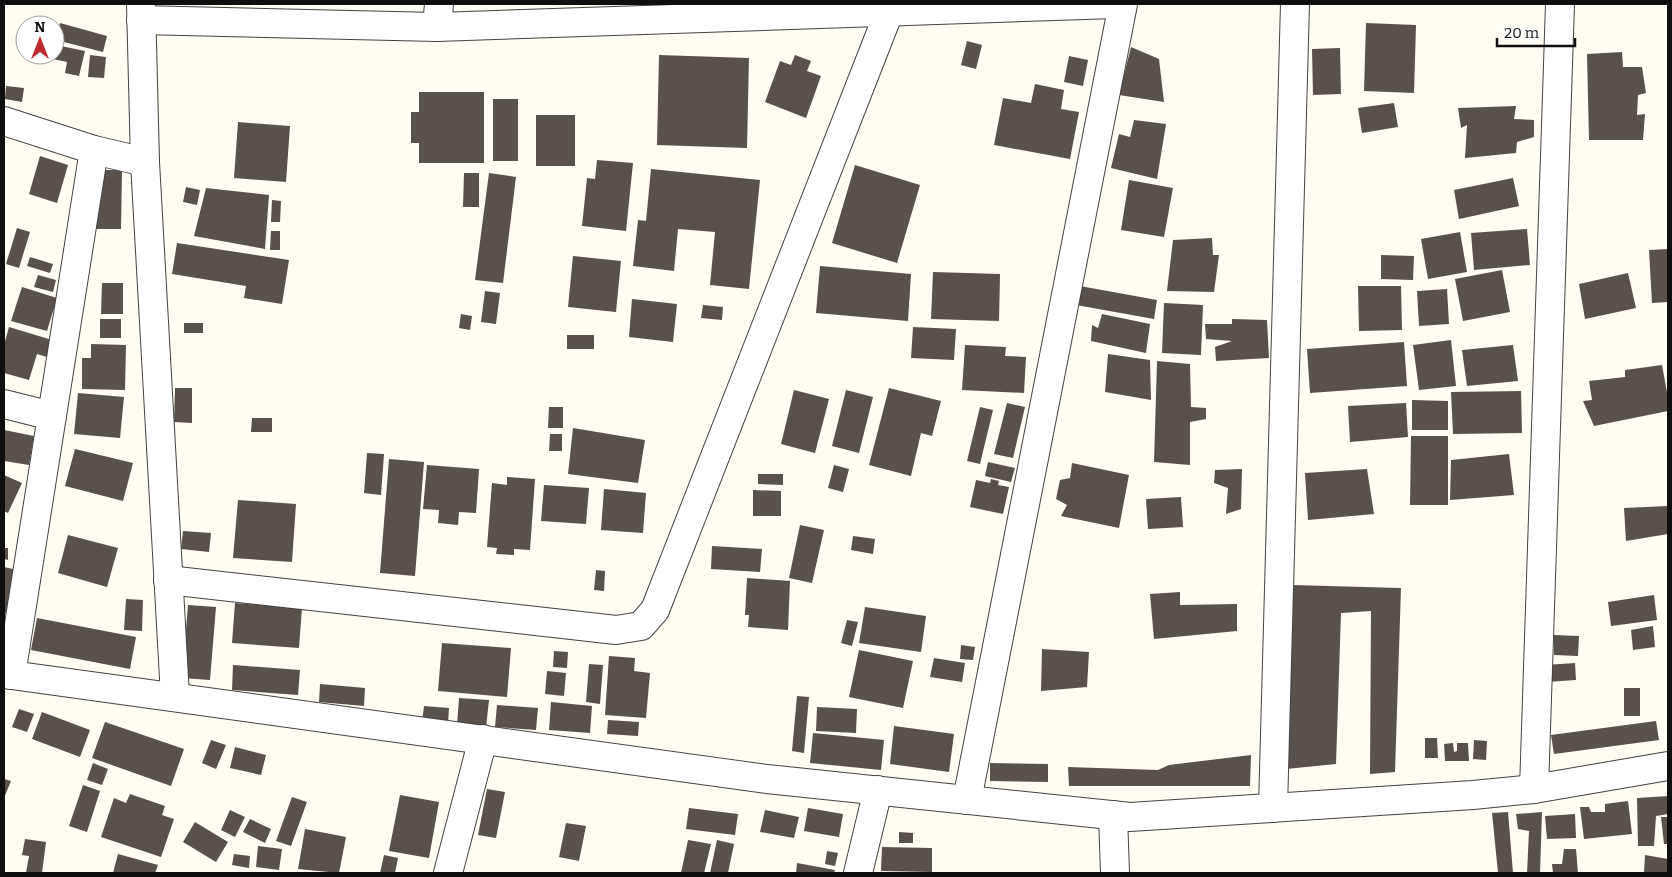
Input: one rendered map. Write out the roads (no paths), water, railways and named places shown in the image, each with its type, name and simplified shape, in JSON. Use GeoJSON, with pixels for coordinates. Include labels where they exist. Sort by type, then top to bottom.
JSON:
{"type":"FeatureCollection","features":[{"type":"Feature","properties":{"kind":"street"},"geometry":{"type":"LineString","coordinates":[[175,696],[145,162],[141,12],[438,16],[889,12],[1115,4]]}},
{"type":"Feature","properties":{"kind":"street"},"geometry":{"type":"LineString","coordinates":[[967,800],[1123,4]]}},
{"type":"Feature","properties":{"kind":"street"},"geometry":{"type":"LineString","coordinates":[[1272,808],[1295,4]]}},
{"type":"Feature","properties":{"kind":"street"},"geometry":{"type":"LineString","coordinates":[[1534,788],[1560,4]]}},
{"type":"Feature","properties":{"kind":"street"},"geometry":{"type":"LineString","coordinates":[[168,580],[616,630],[641,626],[655,610],[889,12]]}},
{"type":"Feature","properties":{"kind":"street"},"geometry":{"type":"LineString","coordinates":[[4,121],[94,150],[145,162]]}},
{"type":"Feature","properties":{"kind":"street"},"geometry":{"type":"LineString","coordinates":[[94,150],[52,416],[8,674],[768,779],[1130,817],[1472,795],[1534,788],[1668,766]]}},
{"type":"Feature","properties":{"kind":"street"},"geometry":{"type":"LineString","coordinates":[[4,404],[52,416]]}},
{"type":"Feature","properties":{"kind":"street"},"geometry":{"type":"LineString","coordinates":[[448,873],[483,739]]}},
{"type":"Feature","properties":{"kind":"street"},"geometry":{"type":"LineString","coordinates":[[858,873],[878,790]]}},
{"type":"Feature","properties":{"kind":"street"},"geometry":{"type":"LineString","coordinates":[[1113,815],[1115,873]]}}]}
